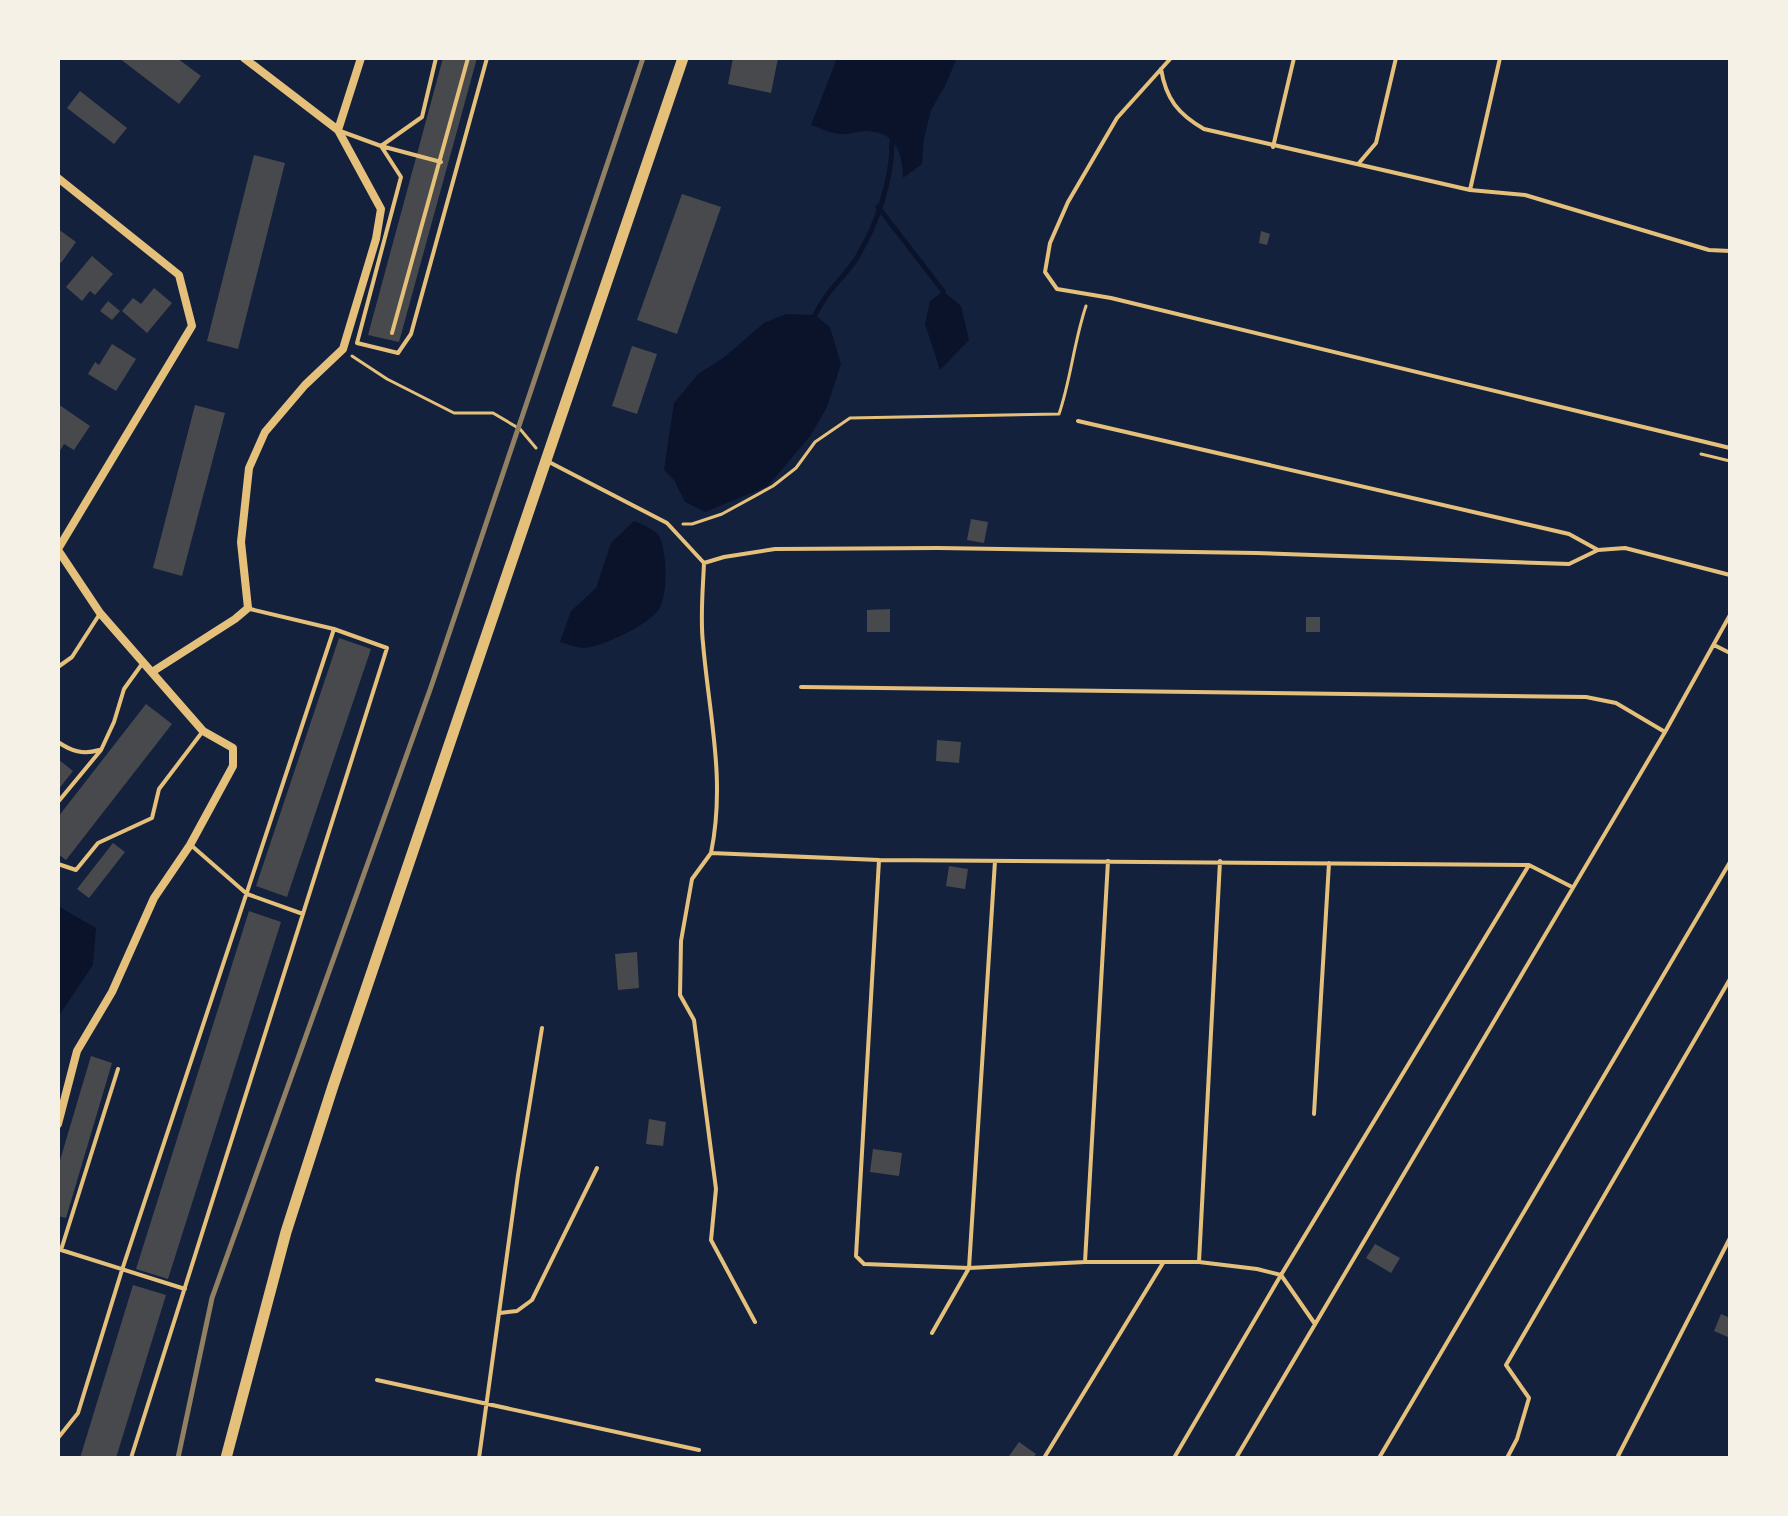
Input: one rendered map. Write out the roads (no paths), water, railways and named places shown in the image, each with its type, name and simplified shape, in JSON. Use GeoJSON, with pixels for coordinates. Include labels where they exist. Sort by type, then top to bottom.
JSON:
{"type":"FeatureCollection","features":[{"type":"Feature","properties":{"kind":"main road"},"geometry":{"type":"LineString","coordinates":[[226,1458],[286,1232],[329,1100],[683,58]]}},
{"type":"Feature","properties":{"kind":"street"},"geometry":{"type":"LineString","coordinates":[[152,672],[248,608],[241,542],[249,468],[265,432],[305,385],[343,349],[376,239],[381,209],[338,130],[244,58]]}},
{"type":"Feature","properties":{"kind":"street"},"geometry":{"type":"LineString","coordinates":[[338,130],[361,58]]}},
{"type":"Feature","properties":{"kind":"street"},"geometry":{"type":"LineString","coordinates":[[58,178],[179,275],[192,326],[58,549],[100,613],[203,731],[233,748],[233,766],[190,845],[154,898],[112,992],[77,1051],[58,1124]]}},
{"type":"Feature","properties":{"kind":"lane"},"geometry":{"type":"LineString","coordinates":[[381,146],[422,117],[436,58]]}},
{"type":"Feature","properties":{"kind":"lane"},"geometry":{"type":"LineString","coordinates":[[392,333],[468,58]]}},
{"type":"Feature","properties":{"kind":"lane"},"geometry":{"type":"LineString","coordinates":[[381,146],[401,177],[357,343],[398,353],[411,334],[487,58]]}},
{"type":"Feature","properties":{"kind":"lane"},"geometry":{"type":"LineString","coordinates":[[1171,58],[1117,118],[1068,202],[1050,243],[1045,272],[1057,289],[1111,298],[1730,448]]}},
{"type":"Feature","properties":{"kind":"lane"},"geometry":{"type":"LineString","coordinates":[[1273,147],[1294,58]]}},
{"type":"Feature","properties":{"kind":"lane"},"geometry":{"type":"LineString","coordinates":[[1359,164],[1376,143],[1396,58]]}},
{"type":"Feature","properties":{"kind":"lane"},"geometry":{"type":"LineString","coordinates":[[1470,190],[1500,58]]}},
{"type":"Feature","properties":{"kind":"lane"},"geometry":{"type":"LineString","coordinates":[[1161,69],[1165,93],[1189,120],[1204,129],[1470,190],[1525,195],[1709,250],[1730,251]]}},
{"type":"Feature","properties":{"kind":"lane"},"geometry":{"type":"LineString","coordinates":[[338,130],[381,146],[441,162]]}},
{"type":"Feature","properties":{"kind":"lane"},"geometry":{"type":"LineString","coordinates":[[1078,421],[1569,534],[1598,550]]}},
{"type":"Feature","properties":{"kind":"lane"},"geometry":{"type":"LineString","coordinates":[[547,461],[667,523],[704,563],[702,640],[716,754],[718,805],[711,853],[692,879],[681,941],[680,995],[694,1020],[716,1189],[711,1240],[755,1322]]}},
{"type":"Feature","properties":{"kind":"lane"},"geometry":{"type":"LineString","coordinates":[[704,563],[775,549],[938,548],[1241,553],[1569,564],[1598,550],[1625,548],[1730,575]]}},
{"type":"Feature","properties":{"kind":"lane"},"geometry":{"type":"LineString","coordinates":[[131,1458],[387,648],[334,629],[248,608]]}},
{"type":"Feature","properties":{"kind":"lane"},"geometry":{"type":"LineString","coordinates":[[58,667],[72,657],[100,613]]}},
{"type":"Feature","properties":{"kind":"lane"},"geometry":{"type":"LineString","coordinates":[[1236,1458],[1665,732],[1730,615]]}},
{"type":"Feature","properties":{"kind":"lane"},"geometry":{"type":"LineString","coordinates":[[58,1438],[78,1413],[122,1270],[334,629]]}},
{"type":"Feature","properties":{"kind":"lane"},"geometry":{"type":"LineString","coordinates":[[1714,645],[1730,653]]}},
{"type":"Feature","properties":{"kind":"lane"},"geometry":{"type":"LineString","coordinates":[[58,802],[101,750],[124,689],[143,662]]}},
{"type":"Feature","properties":{"kind":"lane"},"geometry":{"type":"LineString","coordinates":[[801,687],[1586,697],[1616,703],[1665,732]]}},
{"type":"Feature","properties":{"kind":"lane"},"geometry":{"type":"LineString","coordinates":[[58,864],[76,870],[98,843],[152,818],[159,789],[203,731]]}},
{"type":"Feature","properties":{"kind":"lane"},"geometry":{"type":"LineString","coordinates":[[58,742],[70,750],[89,754],[101,750]]}},
{"type":"Feature","properties":{"kind":"lane"},"geometry":{"type":"LineString","coordinates":[[190,845],[247,894],[303,914]]}},
{"type":"Feature","properties":{"kind":"lane"},"geometry":{"type":"LineString","coordinates":[[711,853],[879,860],[1529,865],[1572,887]]}},
{"type":"Feature","properties":{"kind":"lane"},"geometry":{"type":"LineString","coordinates":[[879,860],[856,1256],[864,1264],[969,1268],[1085,1262],[1199,1262],[1257,1269],[1281,1275],[1315,1324]]}},
{"type":"Feature","properties":{"kind":"lane"},"geometry":{"type":"LineString","coordinates":[[1085,1262],[1108,860]]}},
{"type":"Feature","properties":{"kind":"lane"},"geometry":{"type":"LineString","coordinates":[[932,1333],[969,1268],[995,861]]}},
{"type":"Feature","properties":{"kind":"lane"},"geometry":{"type":"LineString","coordinates":[[1199,1262],[1220,861]]}},
{"type":"Feature","properties":{"kind":"lane"},"geometry":{"type":"LineString","coordinates":[[1379,1458],[1730,862]]}},
{"type":"Feature","properties":{"kind":"lane"},"geometry":{"type":"LineString","coordinates":[[1314,1114],[1329,863]]}},
{"type":"Feature","properties":{"kind":"lane"},"geometry":{"type":"LineString","coordinates":[[1174,1458],[1529,865]]}},
{"type":"Feature","properties":{"kind":"lane"},"geometry":{"type":"LineString","coordinates":[[1507,1458],[1517,1439],[1529,1398],[1506,1365],[1730,979]]}},
{"type":"Feature","properties":{"kind":"lane"},"geometry":{"type":"LineString","coordinates":[[479,1458],[518,1175],[542,1028]]}},
{"type":"Feature","properties":{"kind":"lane"},"geometry":{"type":"LineString","coordinates":[[118,1069],[59,1249],[185,1289]]}},
{"type":"Feature","properties":{"kind":"lane"},"geometry":{"type":"LineString","coordinates":[[500,1313],[517,1311],[532,1300],[597,1168]]}},
{"type":"Feature","properties":{"kind":"lane"},"geometry":{"type":"LineString","coordinates":[[1617,1458],[1730,1238]]}},
{"type":"Feature","properties":{"kind":"lane"},"geometry":{"type":"LineString","coordinates":[[1044,1458],[1163,1263]]}},
{"type":"Feature","properties":{"kind":"lane"},"geometry":{"type":"LineString","coordinates":[[377,1380],[699,1450]]}},
{"type":"Feature","properties":{"kind":"water"},"geometry":{"type":"Polygon","coordinates":[[[837,58],[957,58],[931,110],[922,164],[903,178],[899,152],[891,139],[866,131],[837,134],[811,125],[837,58]]]}},
{"type":"Feature","properties":{"kind":"water"},"geometry":{"type":"Polygon","coordinates":[[[943,291],[961,306],[969,340],[940,370],[925,324],[930,301],[943,291]]]}},
{"type":"Feature","properties":{"kind":"water"},"geometry":{"type":"Polygon","coordinates":[[[786,314],[815,315],[830,327],[841,364],[827,407],[811,435],[768,486],[705,512],[685,502],[674,480],[664,470],[674,403],[698,374],[723,358],[764,323],[786,314]]]}},
{"type":"Feature","properties":{"kind":"water"},"geometry":{"type":"Polygon","coordinates":[[[634,521],[656,532],[662,545],[665,587],[657,612],[633,629],[601,644],[584,648],[560,642],[571,611],[596,588],[611,543],[634,521]]]}},
{"type":"Feature","properties":{"kind":"water"},"geometry":{"type":"Polygon","coordinates":[[[58,906],[96,928],[93,965],[58,1017],[58,906]]]}},
{"type":"Feature","properties":{"kind":"waterway"},"geometry":{"type":"LineString","coordinates":[[815,315],[856,259],[871,231],[887,185],[892,138]]}},
{"type":"Feature","properties":{"kind":"waterway"},"geometry":{"type":"LineString","coordinates":[[878,207],[943,291]]}},
{"type":"Feature","properties":{"kind":"railway"},"geometry":{"type":"LineString","coordinates":[[178,1458],[212,1298],[431,687],[643,58]]}}]}
